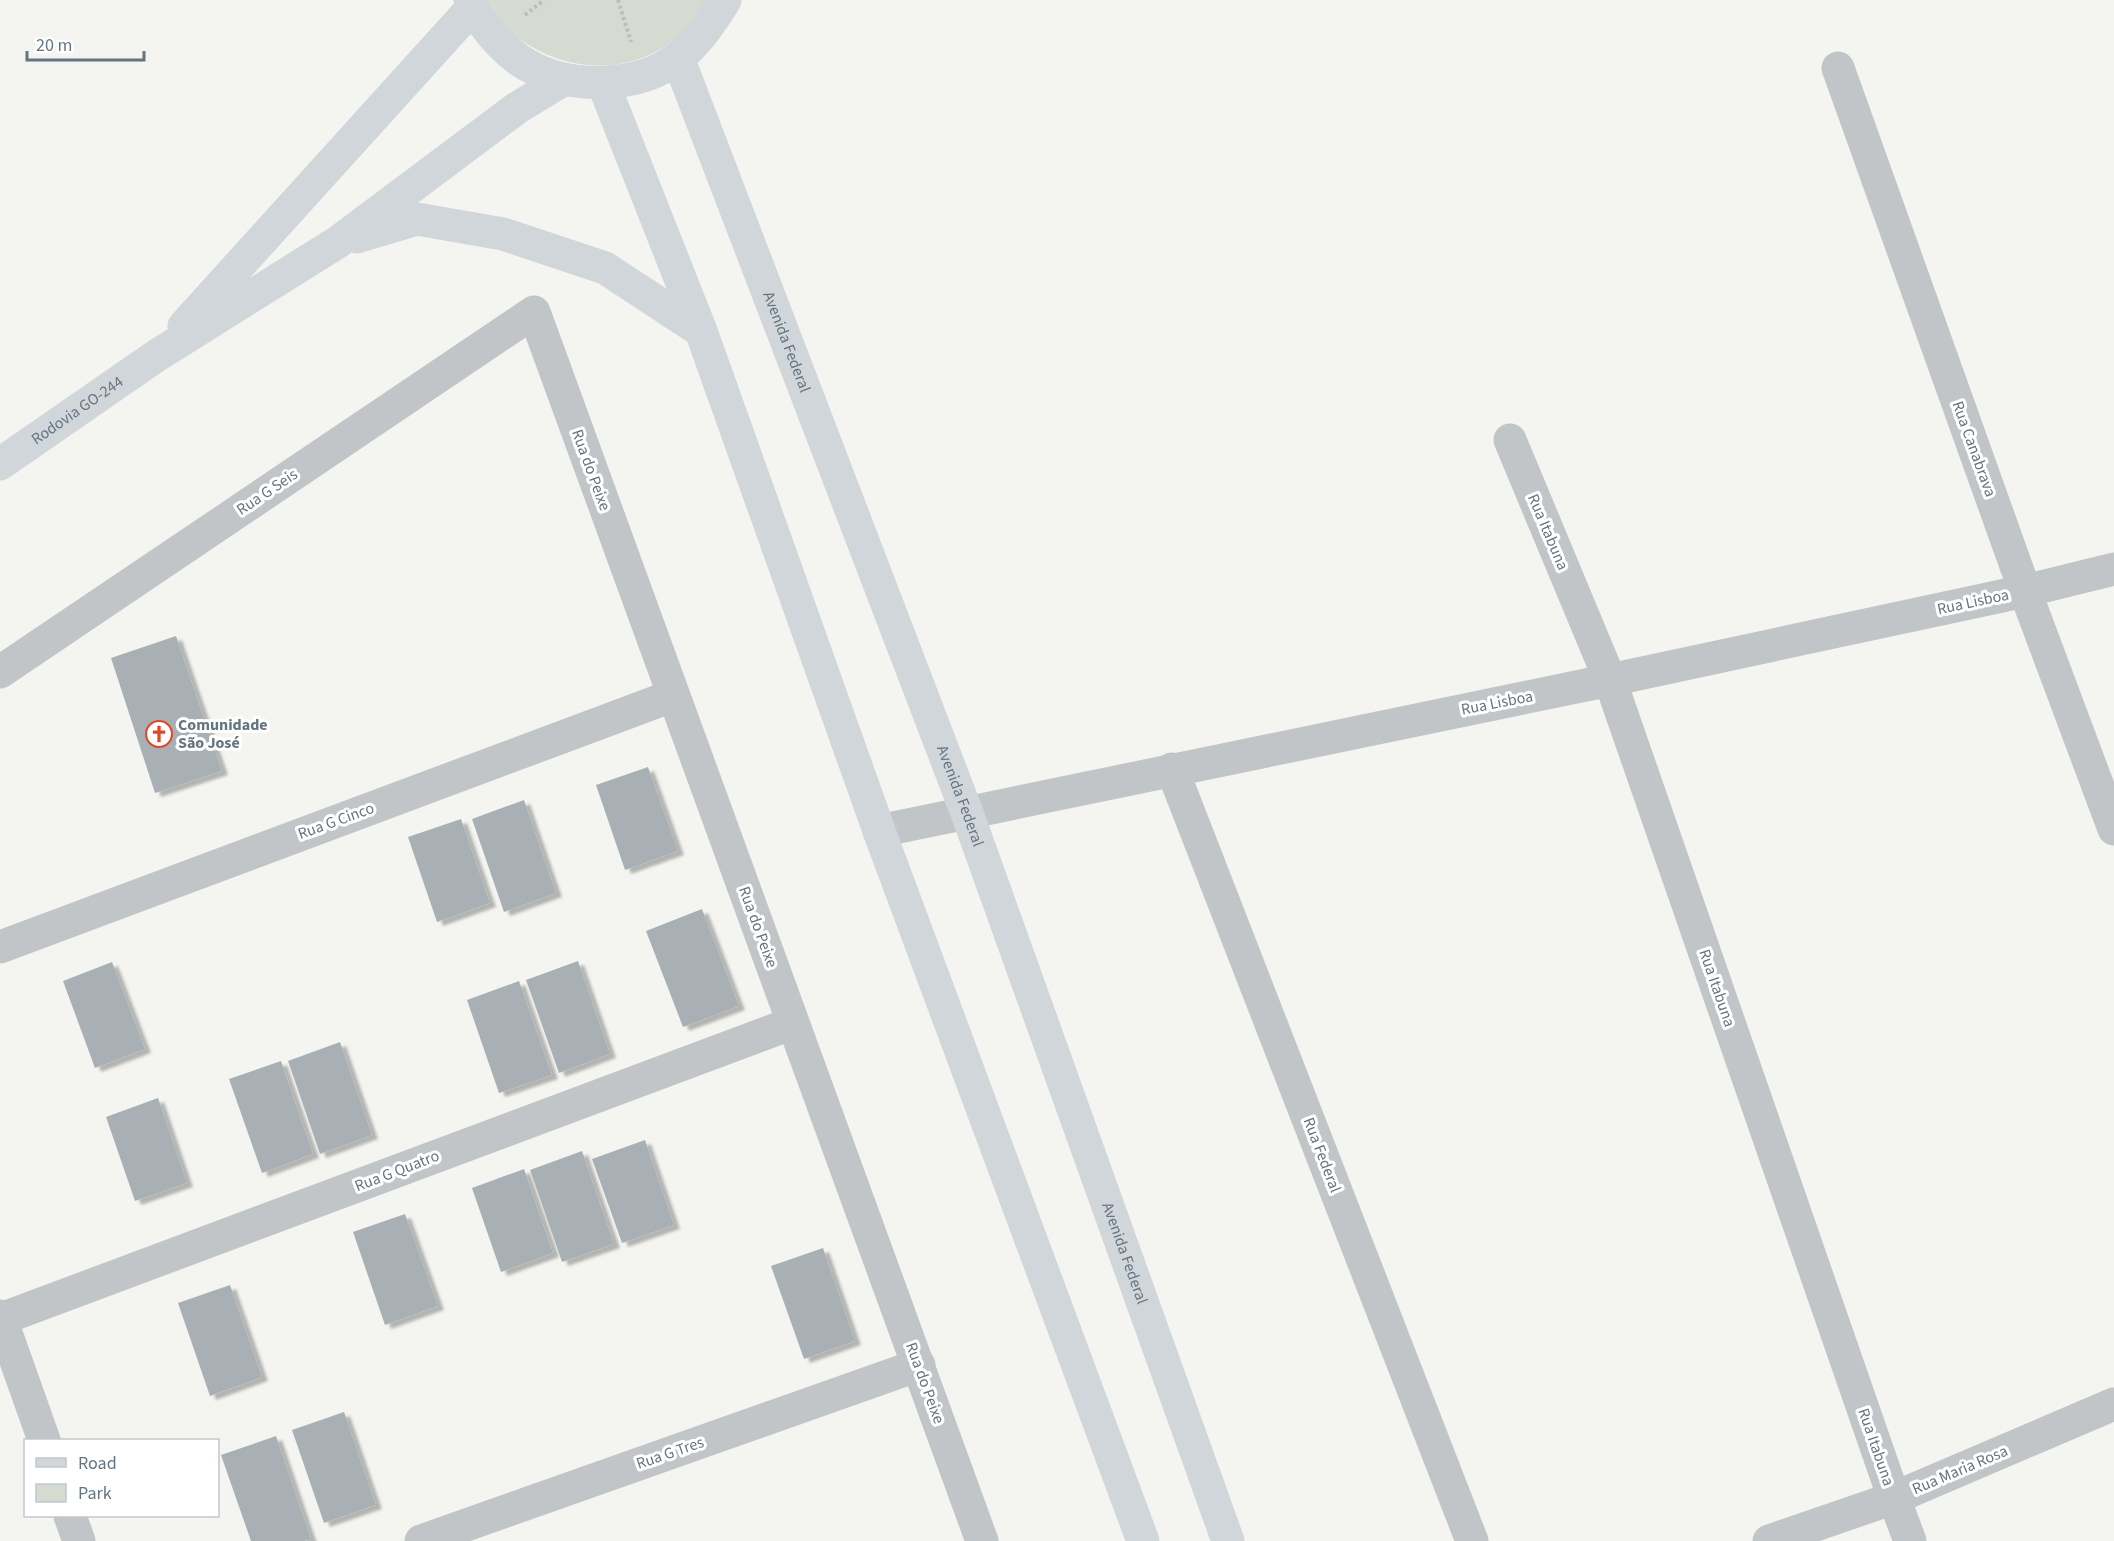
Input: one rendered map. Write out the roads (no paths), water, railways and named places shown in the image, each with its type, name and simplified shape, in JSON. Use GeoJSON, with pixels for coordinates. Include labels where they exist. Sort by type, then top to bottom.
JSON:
{"type":"FeatureCollection","features":[{"type":"Feature","properties":{"kind":"main road"},"geometry":{"type":"LineString","coordinates":[[156,356],[471,4],[496,40],[527,65],[563,80],[603,83],[643,76],[678,58],[707,30],[725,0]]}},
{"type":"Feature","properties":{"kind":"main road","name":"Avenida Federal"},"geometry":{"type":"LineString","coordinates":[[678,58],[967,813],[1228,1541]]}},
{"type":"Feature","properties":{"kind":"main road"},"geometry":{"type":"LineString","coordinates":[[156,356],[338,242],[517,108],[563,80]]}},
{"type":"Feature","properties":{"kind":"main road"},"geometry":{"type":"LineString","coordinates":[[603,83],[701,331],[879,831],[1143,1541]]}},
{"type":"Feature","properties":{"kind":"main road"},"geometry":{"type":"LineString","coordinates":[[338,242],[417,219],[503,234],[604,268],[701,331]]}},
{"type":"Feature","properties":{"kind":"main road","name":"Rodovia GO-244"},"geometry":{"type":"LineString","coordinates":[[0,464],[156,356]]}},
{"type":"Feature","properties":{"kind":"street","name":"Rua Canabrava"},"geometry":{"type":"LineString","coordinates":[[1838,68],[2025,591],[2114,829]]}},
{"type":"Feature","properties":{"kind":"street","name":"Rua G Seis"},"geometry":{"type":"LineString","coordinates":[[0,672],[534,312]]}},
{"type":"Feature","properties":{"kind":"street","name":"Rua do Peixe"},"geometry":{"type":"LineString","coordinates":[[534,312],[672,696],[920,1365],[982,1541]]}},
{"type":"Feature","properties":{"kind":"street","name":"Rua Itabuna"},"geometry":{"type":"LineString","coordinates":[[1510,440],[1610,680],[1910,1541]]}},
{"type":"Feature","properties":{"kind":"street","name":"Rua Lisboa"},"geometry":{"type":"LineString","coordinates":[[879,831],[1610,680],[2025,591],[2114,569]]}},
{"type":"Feature","properties":{"kind":"street","name":"Rua G Cinco"},"geometry":{"type":"LineString","coordinates":[[0,947],[672,696]]}},
{"type":"Feature","properties":{"kind":"street","name":"Rua Federal"},"geometry":{"type":"LineString","coordinates":[[1172,769],[1472,1541]]}},
{"type":"Feature","properties":{"kind":"street","name":"Rua G Quatro"},"geometry":{"type":"LineString","coordinates":[[1,1318],[793,1023]]}},
{"type":"Feature","properties":{"kind":"street"},"geometry":{"type":"LineString","coordinates":[[1,1318],[44,1439]]}},
{"type":"Feature","properties":{"kind":"street","name":"Rua G Tres"},"geometry":{"type":"LineString","coordinates":[[421,1541],[920,1365]]}},
{"type":"Feature","properties":{"kind":"street","name":"Rua Maria Rosa"},"geometry":{"type":"LineString","coordinates":[[1769,1541],[1894,1498],[2114,1404]]}},
{"type":"Feature","properties":{"kind":"street"},"geometry":{"type":"LineString","coordinates":[[71,1517],[80,1541]]}},
{"type":"Feature","properties":{"kind":"place","name":"Comunidade São José"},"geometry":{"type":"Point","coordinates":[159,734]}}]}
